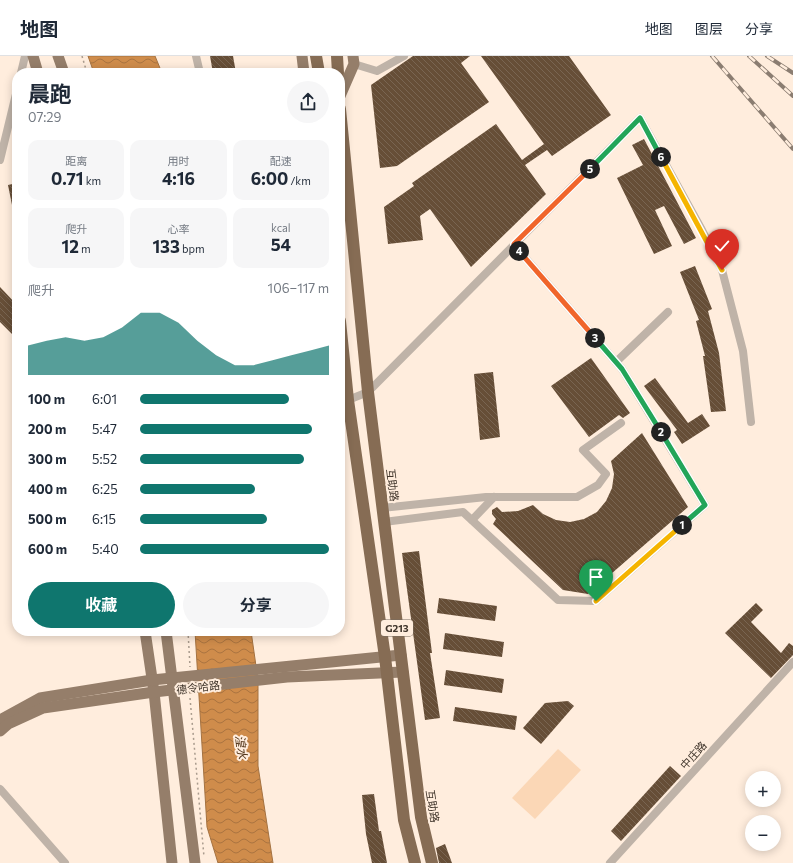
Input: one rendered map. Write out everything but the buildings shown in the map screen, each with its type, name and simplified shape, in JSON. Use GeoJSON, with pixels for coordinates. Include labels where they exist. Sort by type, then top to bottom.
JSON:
{"type":"FeatureCollection","features":[{"type":"Feature","properties":{"kind":"highway"},"geometry":{"type":"LineString","coordinates":[[316,56],[318,68]]}},
{"type":"Feature","properties":{"kind":"highway"},"geometry":{"type":"LineString","coordinates":[[337,56],[338,68]]}},
{"type":"Feature","properties":{"kind":"highway","name":"互助路"},"geometry":{"type":"LineString","coordinates":[[345,160],[368,392],[382,508],[421,817],[432,863]]}},
{"type":"Feature","properties":{"kind":"highway","name":"G213"},"geometry":{"type":"LineString","coordinates":[[345,370],[385,657],[404,820],[415,863]]}},
{"type":"Feature","properties":{"kind":"main road"},"geometry":{"type":"LineString","coordinates":[[33,56],[37,68]]}},
{"type":"Feature","properties":{"kind":"main road"},"geometry":{"type":"LineString","coordinates":[[58,56],[62,68]]}},
{"type":"Feature","properties":{"kind":"main road"},"geometry":{"type":"LineString","coordinates":[[302,56],[303,68]]}},
{"type":"Feature","properties":{"kind":"main road"},"geometry":{"type":"LineString","coordinates":[[345,83],[354,60]]}},
{"type":"Feature","properties":{"kind":"main road"},"geometry":{"type":"LineString","coordinates":[[146,636],[154,692],[172,863]]}},
{"type":"Feature","properties":{"kind":"main road"},"geometry":{"type":"LineString","coordinates":[[167,636],[195,863]]}},
{"type":"Feature","properties":{"kind":"main road","name":"德令哈路"},"geometry":{"type":"LineString","coordinates":[[0,731],[8,724],[43,708],[174,690],[191,681],[285,666],[401,655]]}},
{"type":"Feature","properties":{"kind":"main road","name":"德令哈路"},"geometry":{"type":"LineString","coordinates":[[0,720],[40,698],[152,680],[173,678],[191,681],[403,672]]}},
{"type":"Feature","properties":{"kind":"street"},"geometry":{"type":"LineString","coordinates":[[22,68],[25,56]]}},
{"type":"Feature","properties":{"kind":"street"},"geometry":{"type":"LineString","coordinates":[[196,56],[199,68]]}},
{"type":"Feature","properties":{"kind":"street"},"geometry":{"type":"LineString","coordinates":[[354,60],[377,71],[404,56]]}},
{"type":"Feature","properties":{"kind":"street"},"geometry":{"type":"LineString","coordinates":[[0,160],[2,144],[12,108]]}},
{"type":"Feature","properties":{"kind":"street"},"geometry":{"type":"LineString","coordinates":[[348,400],[368,392],[640,118],[702,230],[722,270],[743,351],[751,422]]}},
{"type":"Feature","properties":{"kind":"street"},"geometry":{"type":"LineString","coordinates":[[384,522],[463,512],[558,600],[596,601],[705,505],[627,376],[514,244]]}},
{"type":"Feature","properties":{"kind":"street"},"geometry":{"type":"LineString","coordinates":[[616,362],[668,312]]}},
{"type":"Feature","properties":{"kind":"street"},"geometry":{"type":"LineString","coordinates":[[382,508],[490,497],[577,497],[598,485],[606,474],[583,450],[621,423]]}},
{"type":"Feature","properties":{"kind":"street"},"geometry":{"type":"LineString","coordinates":[[472,520],[490,497]]}},
{"type":"Feature","properties":{"kind":"street","name":"中庄路"},"geometry":{"type":"LineString","coordinates":[[610,863],[793,662]]}},
{"type":"Feature","properties":{"kind":"street"},"geometry":{"type":"LineString","coordinates":[[0,789],[65,863]]}},
{"type":"Feature","properties":{"kind":"path"},"geometry":{"type":"LineString","coordinates":[[82,56],[86,68]]}},
{"type":"Feature","properties":{"kind":"path"},"geometry":{"type":"LineString","coordinates":[[188,636],[205,863]]}},
{"type":"Feature","properties":{"kind":"shaded area"},"geometry":{"type":"Polygon","coordinates":[[[558,749],[581,770],[535,819],[512,798],[558,749]]]}},
{"type":"Feature","properties":{"kind":"water"},"geometry":{"type":"Polygon","coordinates":[[[88,56],[155,56],[160,68],[92,68],[88,56]]]}},
{"type":"Feature","properties":{"kind":"water","name":"湟水"},"geometry":{"type":"Polygon","coordinates":[[[195,636],[252,636],[258,680],[258,766],[273,863],[218,863],[207,827],[195,636]]]}},
{"type":"Feature","properties":{"kind":"railway"},"geometry":{"type":"LineString","coordinates":[[712,56],[793,149]]}},
{"type":"Feature","properties":{"kind":"railway"},"geometry":{"type":"LineString","coordinates":[[749,56],[793,96]]}},
{"type":"Feature","properties":{"kind":"railway"},"geometry":{"type":"LineString","coordinates":[[767,56],[793,73]]}},
{"type":"Feature","properties":{"kind":"route"},"geometry":{"type":"LineString","coordinates":[[596,601],[705,505],[622,369],[514,244],[640,118],[702,230],[722,270]]}}]}
